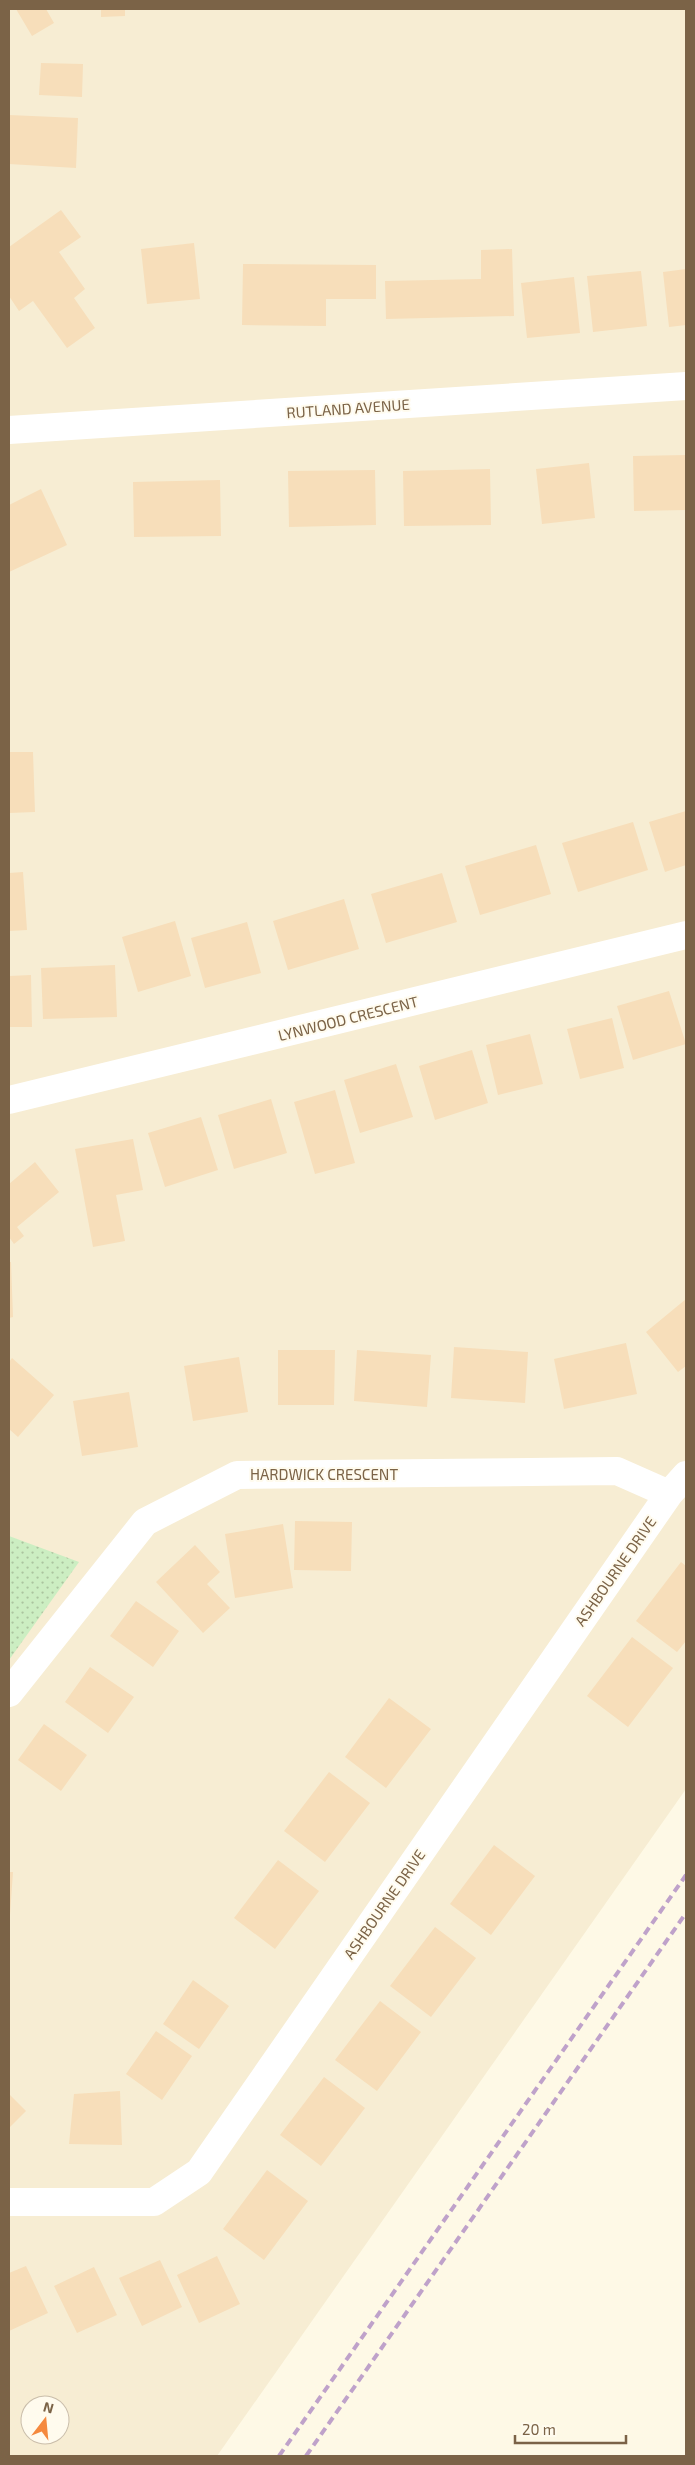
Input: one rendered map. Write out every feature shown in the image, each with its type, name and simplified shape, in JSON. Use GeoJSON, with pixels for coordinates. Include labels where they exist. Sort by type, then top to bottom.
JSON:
{"type":"FeatureCollection","features":[{"type":"Feature","properties":{"kind":"street","name":"RUTLAND AVENUE"},"geometry":{"type":"LineString","coordinates":[[9,430],[686,386]]}},
{"type":"Feature","properties":{"kind":"street","name":"LYNWOOD CRESCENT"},"geometry":{"type":"LineString","coordinates":[[9,1100],[686,935]]}},
{"type":"Feature","properties":{"kind":"street","name":"HARDWICK CRESCENT"},"geometry":{"type":"LineString","coordinates":[[9,1694],[145,1522],[237,1474],[617,1471],[677,1485]]}},
{"type":"Feature","properties":{"kind":"street","name":"ASHBOURNE DRIVE"},"geometry":{"type":"LineString","coordinates":[[9,2202],[154,2202],[199,2172],[677,1485]]}},
{"type":"Feature","properties":{"kind":"shaded area"},"geometry":{"type":"Polygon","coordinates":[[[9,9],[686,9],[686,1789],[217,2456],[9,2456],[9,9]]]}},
{"type":"Feature","properties":{"kind":"green space"},"geometry":{"type":"Polygon","coordinates":[[[9,1536],[79,1562],[9,1660],[9,1536]]]}},
{"type":"Feature","properties":{"kind":"building"},"geometry":{"type":"Polygon","coordinates":[[[16,9],[46,9],[54,23],[32,36],[16,9]]]}},
{"type":"Feature","properties":{"kind":"building"},"geometry":{"type":"Polygon","coordinates":[[[101,9],[125,9],[125,16],[101,17],[101,9]]]}},
{"type":"Feature","properties":{"kind":"building"},"geometry":{"type":"Polygon","coordinates":[[[41,63],[83,64],[82,97],[39,95],[41,63]]]}},
{"type":"Feature","properties":{"kind":"building"},"geometry":{"type":"Polygon","coordinates":[[[9,115],[78,118],[76,168],[9,164],[9,115]]]}},
{"type":"Feature","properties":{"kind":"building"},"geometry":{"type":"Polygon","coordinates":[[[61,210],[81,237],[59,252],[85,289],[74,298],[95,328],[67,348],[33,301],[19,311],[9,296],[9,247],[61,210]]]}},
{"type":"Feature","properties":{"kind":"building"},"geometry":{"type":"Polygon","coordinates":[[[194,243],[200,299],[147,304],[141,249],[194,243]]]}},
{"type":"Feature","properties":{"kind":"building"},"geometry":{"type":"Polygon","coordinates":[[[512,249],[514,316],[386,319],[385,281],[481,279],[481,250],[512,249]]]}},
{"type":"Feature","properties":{"kind":"building"},"geometry":{"type":"Polygon","coordinates":[[[243,264],[376,265],[376,299],[326,299],[326,326],[242,325],[243,264]]]}},
{"type":"Feature","properties":{"kind":"building"},"geometry":{"type":"Polygon","coordinates":[[[686,269],[686,325],[669,327],[663,272],[686,269]]]}},
{"type":"Feature","properties":{"kind":"building"},"geometry":{"type":"Polygon","coordinates":[[[641,271],[647,326],[593,332],[587,276],[641,271]]]}},
{"type":"Feature","properties":{"kind":"building"},"geometry":{"type":"Polygon","coordinates":[[[574,277],[580,333],[527,338],[521,283],[574,277]]]}},
{"type":"Feature","properties":{"kind":"building"},"geometry":{"type":"Polygon","coordinates":[[[686,455],[686,510],[634,511],[633,456],[686,455]]]}},
{"type":"Feature","properties":{"kind":"building"},"geometry":{"type":"Polygon","coordinates":[[[589,463],[595,518],[542,524],[536,469],[589,463]]]}},
{"type":"Feature","properties":{"kind":"building"},"geometry":{"type":"Polygon","coordinates":[[[490,469],[491,525],[404,526],[403,471],[490,469]]]}},
{"type":"Feature","properties":{"kind":"building"},"geometry":{"type":"Polygon","coordinates":[[[375,470],[376,525],[289,527],[288,471],[375,470]]]}},
{"type":"Feature","properties":{"kind":"building"},"geometry":{"type":"Polygon","coordinates":[[[220,480],[221,536],[134,537],[133,482],[220,480]]]}},
{"type":"Feature","properties":{"kind":"building"},"geometry":{"type":"Polygon","coordinates":[[[41,489],[67,545],[9,572],[9,505],[41,489]]]}},
{"type":"Feature","properties":{"kind":"building"},"geometry":{"type":"Polygon","coordinates":[[[9,752],[33,752],[35,812],[9,813],[9,752]]]}},
{"type":"Feature","properties":{"kind":"building"},"geometry":{"type":"Polygon","coordinates":[[[686,811],[686,865],[665,872],[649,822],[686,811]]]}},
{"type":"Feature","properties":{"kind":"building"},"geometry":{"type":"Polygon","coordinates":[[[633,822],[648,870],[578,892],[562,843],[633,822]]]}},
{"type":"Feature","properties":{"kind":"building"},"geometry":{"type":"Polygon","coordinates":[[[536,845],[551,894],[480,915],[465,866],[536,845]]]}},
{"type":"Feature","properties":{"kind":"building"},"geometry":{"type":"Polygon","coordinates":[[[23,872],[27,930],[9,931],[9,873],[23,872]]]}},
{"type":"Feature","properties":{"kind":"building"},"geometry":{"type":"Polygon","coordinates":[[[442,873],[457,922],[386,943],[371,894],[442,873]]]}},
{"type":"Feature","properties":{"kind":"building"},"geometry":{"type":"Polygon","coordinates":[[[344,899],[359,949],[288,970],[273,921],[344,899]]]}},
{"type":"Feature","properties":{"kind":"building"},"geometry":{"type":"Polygon","coordinates":[[[175,921],[191,976],[138,992],[122,937],[175,921]]]}},
{"type":"Feature","properties":{"kind":"building"},"geometry":{"type":"Polygon","coordinates":[[[247,922],[261,973],[205,988],[191,938],[247,922]]]}},
{"type":"Feature","properties":{"kind":"building"},"geometry":{"type":"Polygon","coordinates":[[[115,965],[117,1017],[43,1019],[41,968],[115,965]]]}},
{"type":"Feature","properties":{"kind":"building"},"geometry":{"type":"Polygon","coordinates":[[[31,975],[32,1027],[9,1027],[9,976],[31,975]]]}},
{"type":"Feature","properties":{"kind":"building"},"geometry":{"type":"Polygon","coordinates":[[[669,991],[686,1044],[633,1060],[617,1006],[669,991]]]}},
{"type":"Feature","properties":{"kind":"building"},"geometry":{"type":"Polygon","coordinates":[[[612,1018],[624,1068],[580,1079],[567,1029],[612,1018]]]}},
{"type":"Feature","properties":{"kind":"building"},"geometry":{"type":"Polygon","coordinates":[[[530,1034],[543,1084],[498,1095],[486,1045],[530,1034]]]}},
{"type":"Feature","properties":{"kind":"building"},"geometry":{"type":"Polygon","coordinates":[[[472,1050],[488,1103],[435,1120],[419,1066],[472,1050]]]}},
{"type":"Feature","properties":{"kind":"building"},"geometry":{"type":"Polygon","coordinates":[[[396,1064],[413,1117],[360,1133],[344,1080],[396,1064]]]}},
{"type":"Feature","properties":{"kind":"building"},"geometry":{"type":"Polygon","coordinates":[[[335,1090],[355,1163],[315,1174],[294,1102],[335,1090]]]}},
{"type":"Feature","properties":{"kind":"building"},"geometry":{"type":"Polygon","coordinates":[[[271,1099],[287,1153],[234,1169],[218,1115],[271,1099]]]}},
{"type":"Feature","properties":{"kind":"building"},"geometry":{"type":"Polygon","coordinates":[[[201,1117],[218,1170],[165,1187],[148,1133],[201,1117]]]}},
{"type":"Feature","properties":{"kind":"building"},"geometry":{"type":"Polygon","coordinates":[[[133,1139],[143,1190],[116,1195],[125,1241],[93,1247],[75,1149],[133,1139]]]}},
{"type":"Feature","properties":{"kind":"building"},"geometry":{"type":"Polygon","coordinates":[[[35,1162],[59,1192],[17,1227],[24,1236],[14,1244],[9,1237],[9,1184],[35,1162]]]}},
{"type":"Feature","properties":{"kind":"building"},"geometry":{"type":"Polygon","coordinates":[[[9,1262],[11,1262],[13,1317],[9,1318],[9,1262]]]}},
{"type":"Feature","properties":{"kind":"building"},"geometry":{"type":"Polygon","coordinates":[[[686,1299],[686,1366],[678,1372],[646,1332],[686,1299]]]}},
{"type":"Feature","properties":{"kind":"building"},"geometry":{"type":"Polygon","coordinates":[[[626,1343],[637,1394],[564,1409],[554,1359],[626,1343]]]}},
{"type":"Feature","properties":{"kind":"building"},"geometry":{"type":"Polygon","coordinates":[[[454,1347],[528,1352],[525,1403],[451,1398],[454,1347]]]}},
{"type":"Feature","properties":{"kind":"building"},"geometry":{"type":"Polygon","coordinates":[[[278,1350],[335,1350],[334,1405],[278,1405],[278,1350]]]}},
{"type":"Feature","properties":{"kind":"building"},"geometry":{"type":"Polygon","coordinates":[[[357,1350],[431,1355],[427,1407],[354,1401],[357,1350]]]}},
{"type":"Feature","properties":{"kind":"building"},"geometry":{"type":"Polygon","coordinates":[[[239,1357],[248,1412],[193,1421],[184,1366],[239,1357]]]}},
{"type":"Feature","properties":{"kind":"building"},"geometry":{"type":"Polygon","coordinates":[[[12,1358],[54,1395],[18,1437],[9,1429],[9,1362],[12,1358]]]}},
{"type":"Feature","properties":{"kind":"building"},"geometry":{"type":"Polygon","coordinates":[[[129,1392],[138,1447],[82,1456],[73,1401],[129,1392]]]}},
{"type":"Feature","properties":{"kind":"building"},"geometry":{"type":"Polygon","coordinates":[[[295,1521],[352,1522],[351,1571],[294,1570],[295,1521]]]}},
{"type":"Feature","properties":{"kind":"building"},"geometry":{"type":"Polygon","coordinates":[[[283,1524],[293,1588],[235,1598],[225,1534],[283,1524]]]}},
{"type":"Feature","properties":{"kind":"building"},"geometry":{"type":"Polygon","coordinates":[[[195,1545],[220,1572],[207,1584],[230,1608],[203,1633],[156,1582],[195,1545]]]}},
{"type":"Feature","properties":{"kind":"building"},"geometry":{"type":"Polygon","coordinates":[[[681,1562],[686,1566],[686,1641],[677,1652],[636,1621],[681,1562]]]}},
{"type":"Feature","properties":{"kind":"building"},"geometry":{"type":"Polygon","coordinates":[[[136,1601],[179,1631],[153,1667],[110,1636],[136,1601]]]}},
{"type":"Feature","properties":{"kind":"building"},"geometry":{"type":"Polygon","coordinates":[[[632,1637],[673,1668],[628,1727],[587,1696],[632,1637]]]}},
{"type":"Feature","properties":{"kind":"building"},"geometry":{"type":"Polygon","coordinates":[[[90,1667],[134,1697],[108,1733],[65,1702],[90,1667]]]}},
{"type":"Feature","properties":{"kind":"building"},"geometry":{"type":"Polygon","coordinates":[[[389,1698],[431,1729],[386,1788],[345,1757],[389,1698]]]}},
{"type":"Feature","properties":{"kind":"building"},"geometry":{"type":"Polygon","coordinates":[[[44,1724],[87,1755],[61,1791],[18,1760],[44,1724]]]}},
{"type":"Feature","properties":{"kind":"building"},"geometry":{"type":"Polygon","coordinates":[[[329,1772],[370,1803],[325,1862],[284,1831],[329,1772]]]}},
{"type":"Feature","properties":{"kind":"building"},"geometry":{"type":"Polygon","coordinates":[[[494,1845],[535,1876],[491,1935],[450,1904],[494,1845]]]}},
{"type":"Feature","properties":{"kind":"building"},"geometry":{"type":"Polygon","coordinates":[[[278,1860],[319,1891],[275,1949],[234,1918],[278,1860]]]}},
{"type":"Feature","properties":{"kind":"building"},"geometry":{"type":"Polygon","coordinates":[[[9,1872],[13,1872],[10,1915],[9,1915],[9,1872]]]}},
{"type":"Feature","properties":{"kind":"building"},"geometry":{"type":"Polygon","coordinates":[[[435,1927],[476,1958],[431,2017],[390,1986],[435,1927]]]}},
{"type":"Feature","properties":{"kind":"building"},"geometry":{"type":"Polygon","coordinates":[[[193,1980],[229,2006],[199,2049],[163,2024],[193,1980]]]}},
{"type":"Feature","properties":{"kind":"building"},"geometry":{"type":"Polygon","coordinates":[[[380,2001],[421,2032],[377,2091],[335,2060],[380,2001]]]}},
{"type":"Feature","properties":{"kind":"building"},"geometry":{"type":"Polygon","coordinates":[[[156,2031],[192,2056],[162,2100],[126,2074],[156,2031]]]}},
{"type":"Feature","properties":{"kind":"building"},"geometry":{"type":"Polygon","coordinates":[[[324,2077],[365,2108],[321,2166],[280,2135],[324,2077]]]}},
{"type":"Feature","properties":{"kind":"building"},"geometry":{"type":"Polygon","coordinates":[[[120,2091],[122,2145],[69,2144],[74,2094],[120,2091]]]}},
{"type":"Feature","properties":{"kind":"building"},"geometry":{"type":"Polygon","coordinates":[[[9,2094],[26,2111],[9,2128],[9,2094]]]}},
{"type":"Feature","properties":{"kind":"building"},"geometry":{"type":"Polygon","coordinates":[[[267,2170],[308,2201],[264,2260],[223,2229],[267,2170]]]}},
{"type":"Feature","properties":{"kind":"building"},"geometry":{"type":"Polygon","coordinates":[[[217,2256],[240,2304],[199,2323],[177,2275],[217,2256]]]}},
{"type":"Feature","properties":{"kind":"building"},"geometry":{"type":"Polygon","coordinates":[[[160,2260],[182,2307],[142,2326],[119,2278],[160,2260]]]}},
{"type":"Feature","properties":{"kind":"building"},"geometry":{"type":"Polygon","coordinates":[[[26,2266],[48,2313],[9,2331],[9,2273],[26,2266]]]}},
{"type":"Feature","properties":{"kind":"building"},"geometry":{"type":"Polygon","coordinates":[[[94,2267],[117,2315],[77,2333],[54,2286],[94,2267]]]}},
{"type":"Feature","properties":{"kind":"railway"},"geometry":{"type":"LineString","coordinates":[[279,2456],[686,1875]]}},
{"type":"Feature","properties":{"kind":"railway"},"geometry":{"type":"LineString","coordinates":[[306,2456],[686,1913]]}}]}
